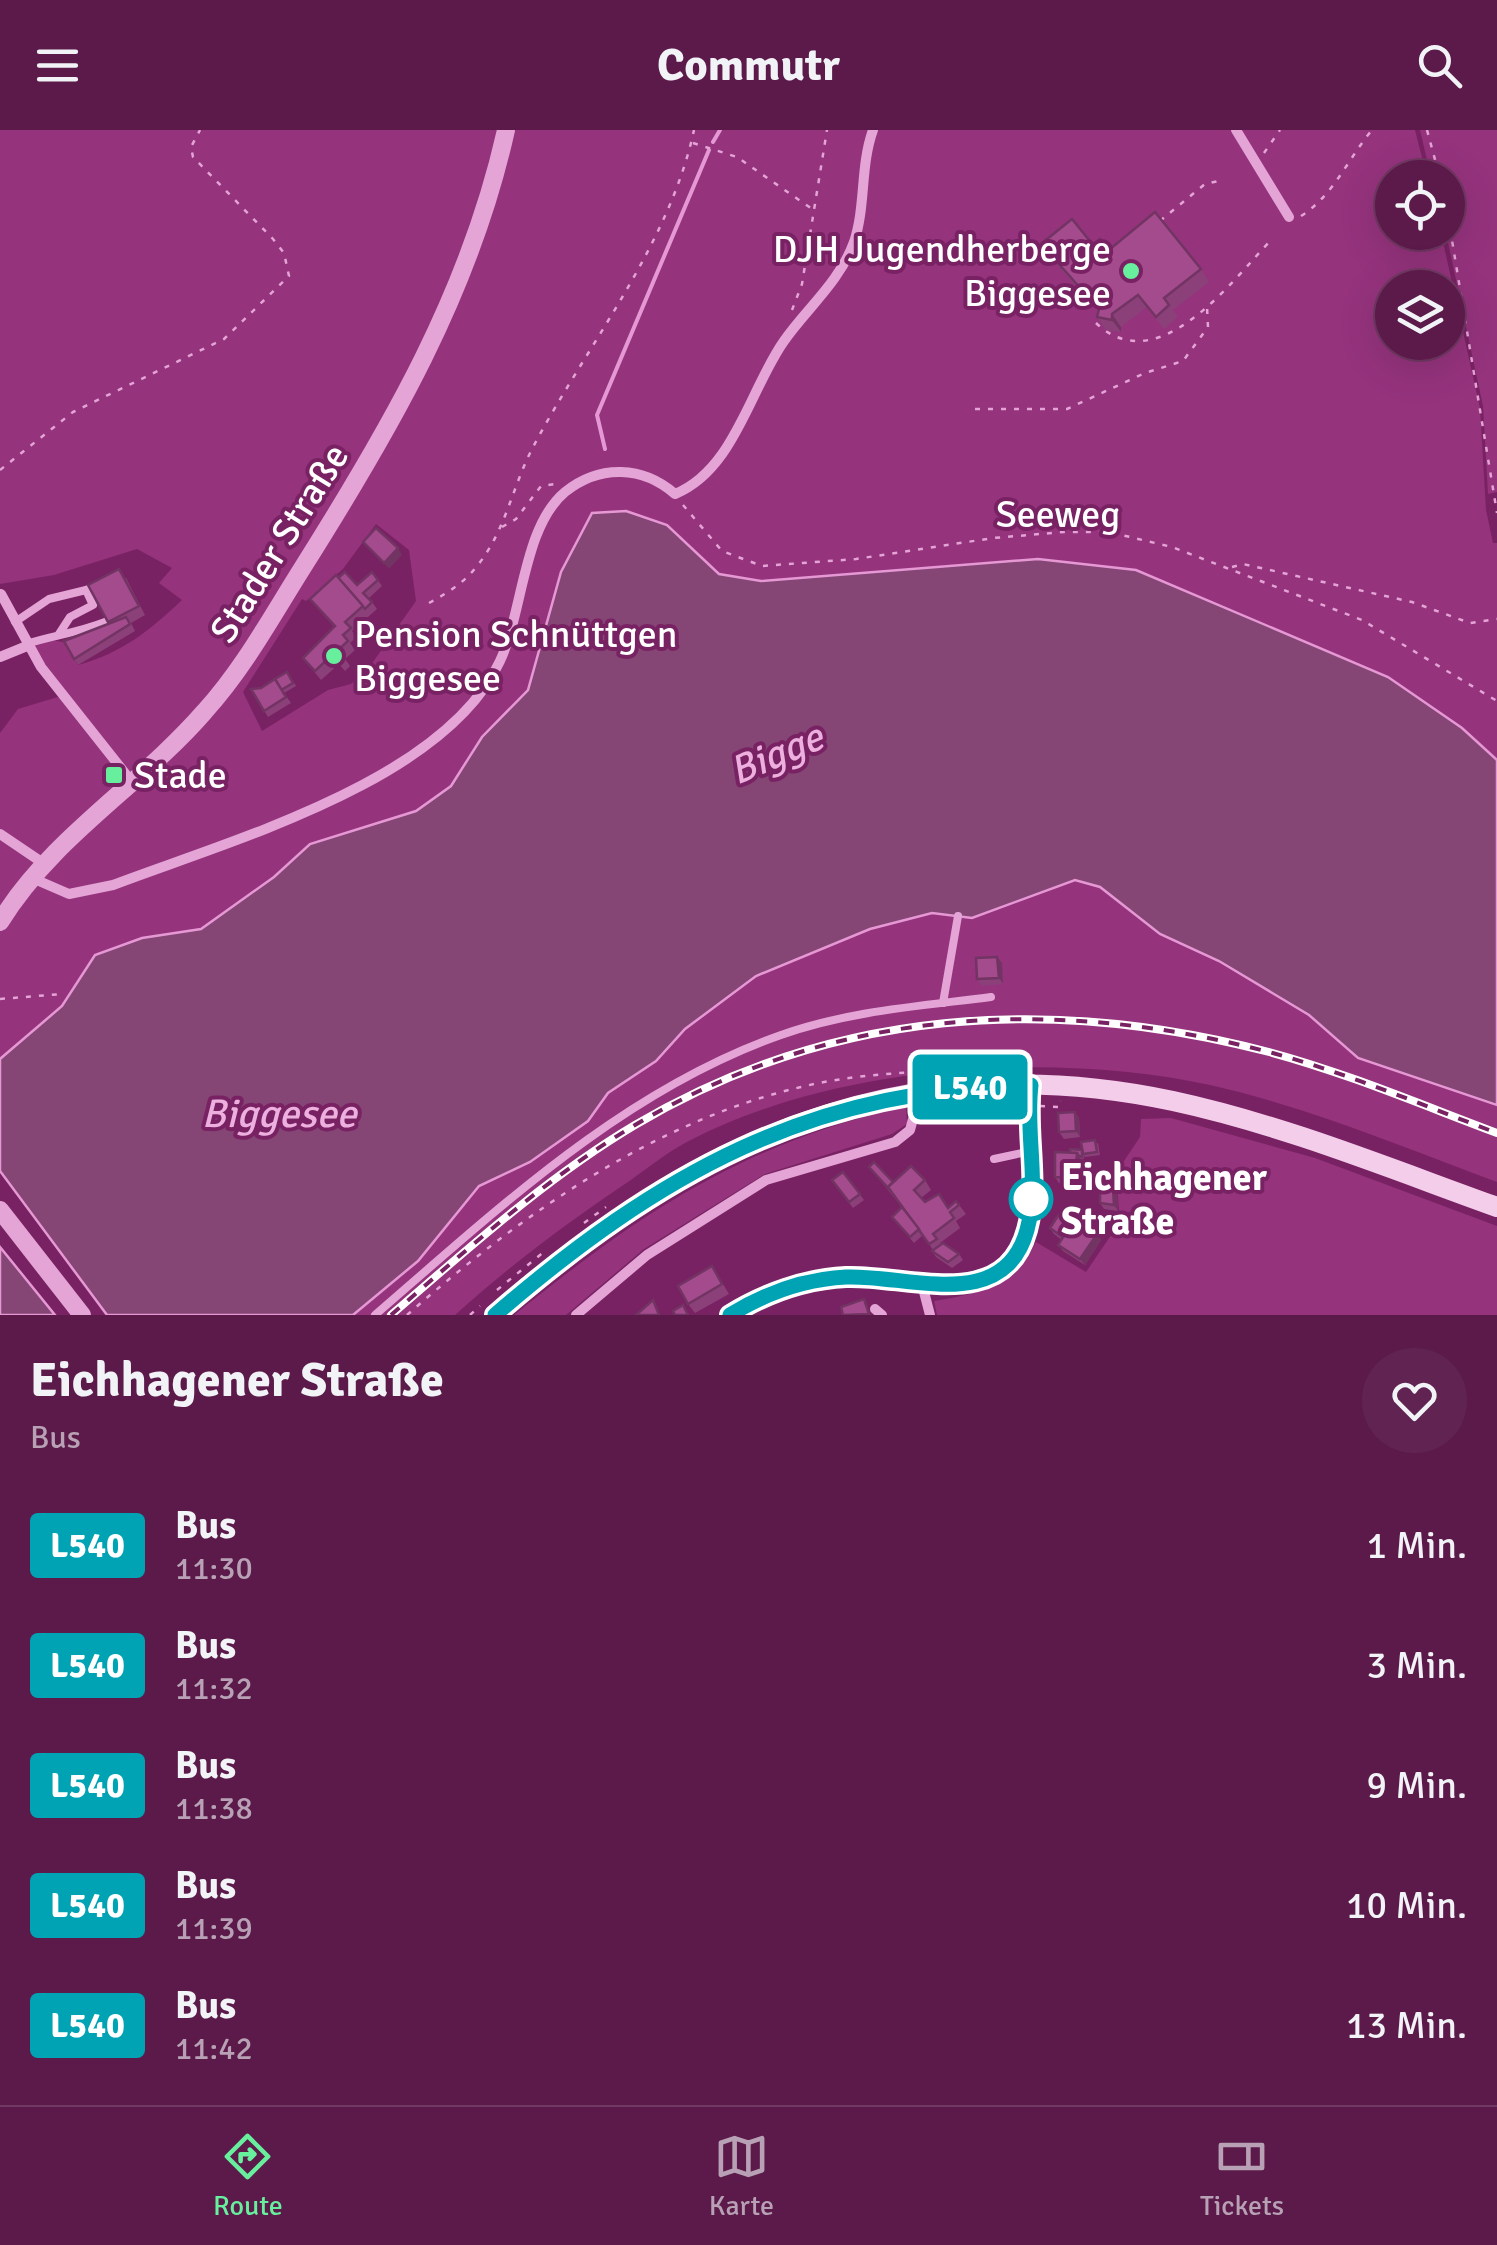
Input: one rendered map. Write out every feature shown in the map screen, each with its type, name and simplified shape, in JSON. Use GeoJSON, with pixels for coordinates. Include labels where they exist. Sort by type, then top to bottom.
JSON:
{"type":"FeatureCollection","features":[{"type":"Feature","properties":{"kind":"main road"},"geometry":{"type":"LineString","coordinates":[[495,1315],[609,1222],[712,1159],[824,1114],[920,1092],[1031,1085],[1105,1090],[1176,1102],[1302,1138],[1497,1207]]}},
{"type":"Feature","properties":{"kind":"street","name":"Stader Straße"},"geometry":{"type":"LineString","coordinates":[[0,922],[37,870],[176,743],[238,670],[386,432],[450,306],[485,211],[506,130]]}},
{"type":"Feature","properties":{"kind":"street"},"geometry":{"type":"LineString","coordinates":[[0,834],[69,894],[96,890],[318,804],[395,770],[427,750],[476,699],[499,665],[512,632],[537,533],[549,509],[565,492],[602,474],[621,471],[642,472],[676,494],[693,487],[719,457],[782,343],[828,291],[846,260],[854,240],[866,150],[874,130]]}},
{"type":"Feature","properties":{"kind":"street"},"geometry":{"type":"LineString","coordinates":[[1236,130],[1289,217]]}},
{"type":"Feature","properties":{"kind":"street"},"geometry":{"type":"LineString","coordinates":[[2,594],[26,645],[132,782]]}},
{"type":"Feature","properties":{"kind":"street"},"geometry":{"type":"LineString","coordinates":[[0,657],[26,645]]}},
{"type":"Feature","properties":{"kind":"street"},"geometry":{"type":"LineString","coordinates":[[730,1315],[794,1286],[846,1276],[922,1284],[975,1282],[1012,1262],[1028,1229],[1031,1085]]}},
{"type":"Feature","properties":{"kind":"street"},"geometry":{"type":"LineString","coordinates":[[576,1315],[647,1255],[766,1180],[895,1142],[910,1130],[920,1092]]}},
{"type":"Feature","properties":{"kind":"street"},"geometry":{"type":"LineString","coordinates":[[0,1210],[82,1315]]}},
{"type":"Feature","properties":{"kind":"street"},"geometry":{"type":"LineString","coordinates":[[922,1284],[930,1315]]}},
{"type":"Feature","properties":{"kind":"lane"},"geometry":{"type":"LineString","coordinates":[[15,622],[48,600],[86,590],[111,578]]}},
{"type":"Feature","properties":{"kind":"lane"},"geometry":{"type":"LineString","coordinates":[[59,634],[70,618],[93,605],[86,590]]}},
{"type":"Feature","properties":{"kind":"lane"},"geometry":{"type":"LineString","coordinates":[[26,645],[59,634],[69,636],[105,622]]}},
{"type":"Feature","properties":{"kind":"lane"},"geometry":{"type":"LineString","coordinates":[[943,1003],[958,916]]}},
{"type":"Feature","properties":{"kind":"lane"},"geometry":{"type":"LineString","coordinates":[[375,1315],[500,1207],[603,1127],[694,1072],[780,1035],[836,1019],[991,997]]}},
{"type":"Feature","properties":{"kind":"lane"},"geometry":{"type":"LineString","coordinates":[[994,1159],[1031,1151]]}},
{"type":"Feature","properties":{"kind":"path"},"geometry":{"type":"LineString","coordinates":[[0,470],[73,412],[233,333],[289,276],[284,253],[193,157],[191,147],[200,130]]}},
{"type":"Feature","properties":{"kind":"path"},"geometry":{"type":"LineString","coordinates":[[429,603],[454,589],[476,567],[500,528],[533,448],[657,230],[694,130]]}},
{"type":"Feature","properties":{"kind":"path"},"geometry":{"type":"LineString","coordinates":[[782,343],[802,284],[827,130]]}},
{"type":"Feature","properties":{"kind":"path"},"geometry":{"type":"LineString","coordinates":[[1258,163],[1280,130]]}},
{"type":"Feature","properties":{"kind":"path"},"geometry":{"type":"LineString","coordinates":[[1289,217],[1316,207],[1330,193],[1349,158],[1372,130]]}},
{"type":"Feature","properties":{"kind":"path"},"geometry":{"type":"LineString","coordinates":[[1427,130],[1435,160]]}},
{"type":"Feature","properties":{"kind":"path"},"geometry":{"type":"LineString","coordinates":[[692,142],[737,157],[815,211]]}},
{"type":"Feature","properties":{"kind":"path"},"geometry":{"type":"LineString","coordinates":[[1152,224],[1205,184],[1223,180]]}},
{"type":"Feature","properties":{"kind":"path"},"geometry":{"type":"LineString","coordinates":[[1096,323],[1110,337],[1126,341],[1186,327],[1271,240]]}},
{"type":"Feature","properties":{"kind":"path"},"geometry":{"type":"LineString","coordinates":[[1454,250],[1497,514]]}},
{"type":"Feature","properties":{"kind":"path"},"geometry":{"type":"LineString","coordinates":[[975,409],[1067,409],[1145,372],[1183,361],[1208,327],[1207,308]]}},
{"type":"Feature","properties":{"kind":"path"},"geometry":{"type":"LineString","coordinates":[[500,528],[516,519],[541,486],[557,483],[565,492]]}},
{"type":"Feature","properties":{"kind":"path","name":"Seeweg"},"geometry":{"type":"LineString","coordinates":[[676,494],[722,552],[762,566],[856,559],[993,538],[1109,532],[1172,547],[1362,620],[1497,701]]}},
{"type":"Feature","properties":{"kind":"path"},"geometry":{"type":"LineString","coordinates":[[1230,568],[1243,564],[1412,602],[1470,623],[1497,619]]}},
{"type":"Feature","properties":{"kind":"path"},"geometry":{"type":"LineString","coordinates":[[0,999],[62,994]]}},
{"type":"Feature","properties":{"kind":"path"},"geometry":{"type":"LineString","coordinates":[[406,1315],[502,1236],[601,1171],[686,1126],[802,1086],[870,1076],[956,1071]]}},
{"type":"Feature","properties":{"kind":"shaded area"},"geometry":{"type":"Polygon","coordinates":[[[0,130],[1415,130],[1423,160],[1375,160],[1375,250],[1445,250],[1449,270],[1375,270],[1375,360],[1465,360],[1465,341],[1480,408],[1486,510],[1493,543],[1497,543],[1497,759],[1462,728],[1389,677],[1136,570],[1038,559],[762,581],[719,574],[667,525],[561,572],[528,690],[482,737],[451,786],[416,811],[310,844],[274,877],[201,929],[142,938],[95,955],[62,1006],[0,1059],[0,733],[18,709],[61,696],[27,646],[50,640],[63,642],[78,665],[134,640],[182,600],[159,583],[172,568],[137,549],[54,575],[0,584],[0,130]],[[376,524],[343,569],[306,601],[302,599],[243,692],[262,731],[328,690],[351,684],[368,669],[416,601],[409,550],[376,524]]]}},
{"type":"Feature","properties":{"kind":"shaded area"},"geometry":{"type":"Polygon","coordinates":[[[1420,130],[1497,130],[1497,492],[1488,494],[1483,406],[1465,322],[1465,270],[1454,270],[1450,250],[1465,250],[1465,160],[1427,160],[1420,130]]]}},
{"type":"Feature","properties":{"kind":"shaded area"},"geometry":{"type":"Polygon","coordinates":[[[1075,880],[1100,887],[1160,934],[1219,961],[1310,1015],[1358,1058],[1497,1105],[1497,1182],[1319,1116],[1210,1085],[1081,1068],[942,1072],[873,1081],[806,1096],[743,1117],[685,1143],[557,1232],[455,1315],[353,1315],[418,1261],[479,1186],[530,1162],[587,1121],[608,1093],[656,1061],[685,1029],[756,976],[870,929],[932,913],[972,918],[1075,880]]]}},
{"type":"Feature","properties":{"kind":"shaded area"},"geometry":{"type":"Polygon","coordinates":[[[906,1106],[907,1124],[892,1134],[765,1174],[644,1249],[566,1315],[514,1315],[606,1244],[697,1186],[794,1140],[906,1106]]]}},
{"type":"Feature","properties":{"kind":"shaded area"},"geometry":{"type":"Polygon","coordinates":[[[1171,1118],[1315,1158],[1497,1226],[1497,1315],[937,1315],[934,1301],[994,1285],[1017,1268],[1036,1242],[1086,1272],[1120,1222],[1116,1173],[1140,1137],[1141,1119],[1171,1118]]]}},
{"type":"Feature","properties":{"kind":"water","name":"Biggesee"},"geometry":{"type":"Polygon","coordinates":[[[626,511],[667,525],[719,574],[761,581],[1038,559],[1136,570],[1388,677],[1462,728],[1497,760],[1497,1105],[1358,1058],[1309,1015],[1219,961],[1160,934],[1100,887],[1075,880],[972,918],[932,913],[870,929],[756,976],[685,1029],[656,1061],[608,1093],[588,1121],[530,1162],[479,1186],[418,1261],[353,1315],[107,1315],[0,1171],[0,1059],[62,1006],[95,955],[142,938],[201,929],[274,877],[310,844],[416,811],[451,786],[482,737],[528,690],[561,572],[592,513],[626,511]]]}},
{"type":"Feature","properties":{"kind":"water"},"geometry":{"type":"Polygon","coordinates":[[[0,1247],[55,1315],[0,1315],[0,1247]]]}},
{"type":"Feature","properties":{"kind":"building","name":"DJH Jugendherberge Biggesee"},"geometry":{"type":"Polygon","coordinates":[[[1155,212],[1201,269],[1164,298],[1169,305],[1156,317],[1138,295],[1112,314],[1112,320],[1097,317],[1099,309],[1041,244],[1072,219],[1093,245],[1100,239],[1109,250],[1155,212]]]}},
{"type":"Feature","properties":{"kind":"building"},"geometry":{"type":"Polygon","coordinates":[[[376,528],[398,548],[384,563],[363,542],[376,528]]]}},
{"type":"Feature","properties":{"kind":"building"},"geometry":{"type":"Polygon","coordinates":[[[119,569],[139,606],[108,622],[88,585],[119,569]]]}},
{"type":"Feature","properties":{"kind":"building"},"geometry":{"type":"Polygon","coordinates":[[[345,572],[357,585],[372,572],[378,580],[363,593],[372,602],[365,609],[338,578],[345,572]]]}},
{"type":"Feature","properties":{"kind":"building"},"geometry":{"type":"Polygon","coordinates":[[[336,575],[363,606],[345,622],[351,628],[343,635],[348,641],[338,650],[344,656],[338,661],[332,655],[315,671],[303,658],[335,626],[310,599],[336,575]]]}},
{"type":"Feature","properties":{"kind":"building"},"geometry":{"type":"Polygon","coordinates":[[[126,617],[130,624],[74,659],[64,641],[126,617]]]}},
{"type":"Feature","properties":{"kind":"building"},"geometry":{"type":"Polygon","coordinates":[[[287,672],[293,683],[281,690],[275,679],[287,672]]]}},
{"type":"Feature","properties":{"kind":"building"},"geometry":{"type":"Polygon","coordinates":[[[275,679],[286,697],[264,711],[251,689],[275,679]]]}},
{"type":"Feature","properties":{"kind":"building"},"geometry":{"type":"Polygon","coordinates":[[[997,957],[999,978],[977,979],[976,958],[997,957]]]}},
{"type":"Feature","properties":{"kind":"building"},"geometry":{"type":"Polygon","coordinates":[[[1075,1112],[1076,1131],[1059,1132],[1058,1113],[1075,1112]]]}},
{"type":"Feature","properties":{"kind":"building"},"geometry":{"type":"Polygon","coordinates":[[[1095,1140],[1097,1152],[1083,1154],[1081,1142],[1095,1140]]]}},
{"type":"Feature","properties":{"kind":"building"},"geometry":{"type":"Polygon","coordinates":[[[1055,1152],[1077,1153],[1075,1178],[1055,1177],[1055,1152]]]}},
{"type":"Feature","properties":{"kind":"building"},"geometry":{"type":"Polygon","coordinates":[[[874,1162],[893,1182],[890,1190],[869,1167],[874,1162]]]}},
{"type":"Feature","properties":{"kind":"building"},"geometry":{"type":"Polygon","coordinates":[[[911,1166],[925,1180],[914,1190],[925,1202],[939,1194],[948,1208],[956,1201],[959,1205],[950,1212],[954,1218],[933,1234],[937,1239],[929,1244],[888,1187],[911,1166]]]}},
{"type":"Feature","properties":{"kind":"building"},"geometry":{"type":"Polygon","coordinates":[[[843,1172],[860,1194],[849,1202],[832,1180],[843,1172]]]}},
{"type":"Feature","properties":{"kind":"building"},"geometry":{"type":"Polygon","coordinates":[[[1100,1172],[1112,1172],[1114,1205],[1100,1203],[1100,1172]]]}},
{"type":"Feature","properties":{"kind":"building"},"geometry":{"type":"Polygon","coordinates":[[[902,1207],[919,1229],[910,1237],[892,1217],[902,1207]]]}},
{"type":"Feature","properties":{"kind":"building"},"geometry":{"type":"Polygon","coordinates":[[[1061,1211],[1097,1234],[1080,1259],[1058,1245],[1063,1237],[1050,1228],[1061,1211]]]}},
{"type":"Feature","properties":{"kind":"building"},"geometry":{"type":"Polygon","coordinates":[[[943,1243],[959,1254],[948,1262],[932,1251],[943,1243]]]}},
{"type":"Feature","properties":{"kind":"building"},"geometry":{"type":"Polygon","coordinates":[[[712,1266],[722,1284],[688,1304],[678,1286],[712,1266]]]}},
{"type":"Feature","properties":{"kind":"building"},"geometry":{"type":"Polygon","coordinates":[[[864,1299],[869,1314],[843,1315],[841,1307],[864,1299]]]}},
{"type":"Feature","properties":{"kind":"building"},"geometry":{"type":"Polygon","coordinates":[[[653,1300],[659,1315],[636,1315],[653,1300]]]}},
{"type":"Feature","properties":{"kind":"building"},"geometry":{"type":"Polygon","coordinates":[[[683,1305],[688,1315],[675,1315],[673,1311],[683,1305]]]}},
{"type":"Feature","properties":{"kind":"waterway"},"geometry":{"type":"LineString","coordinates":[[713,142],[720,130]]}},
{"type":"Feature","properties":{"kind":"waterway"},"geometry":{"type":"LineString","coordinates":[[605,449],[597,415],[709,150]]}},
{"type":"Feature","properties":{"kind":"railway"},"geometry":{"type":"LineString","coordinates":[[391,1315],[539,1191],[635,1125],[710,1086],[787,1056],[865,1035],[944,1023],[1024,1019],[1105,1023],[1187,1034],[1327,1070],[1497,1133]]}},
{"type":"Feature","properties":{"kind":"bus line","name":"L540"},"geometry":{"type":"LineString","coordinates":[[495,1315],[609,1222],[677,1178],[748,1142],[824,1114],[920,1092],[1031,1085],[1031,1205],[1028,1229],[1012,1262],[987,1278],[946,1286],[846,1276],[794,1286],[730,1315]]}},
{"type":"Feature","properties":{"kind":"place","name":"DJH Jugendherberge Biggesee"},"geometry":{"type":"Point","coordinates":[1131,271]}},
{"type":"Feature","properties":{"kind":"place","name":"Pension Schnüttgen Biggesee"},"geometry":{"type":"Point","coordinates":[334,656]}},
{"type":"Feature","properties":{"kind":"place","name":"Stade"},"geometry":{"type":"Point","coordinates":[114,775]}},
{"type":"Feature","properties":{"kind":"place","name":"Eichhagener Straße"},"geometry":{"type":"Point","coordinates":[1031,1199]}},
{"type":"Feature","properties":{"kind":"water label","name":"Bigge"},"geometry":{"type":"Point","coordinates":[776,753]}}]}
